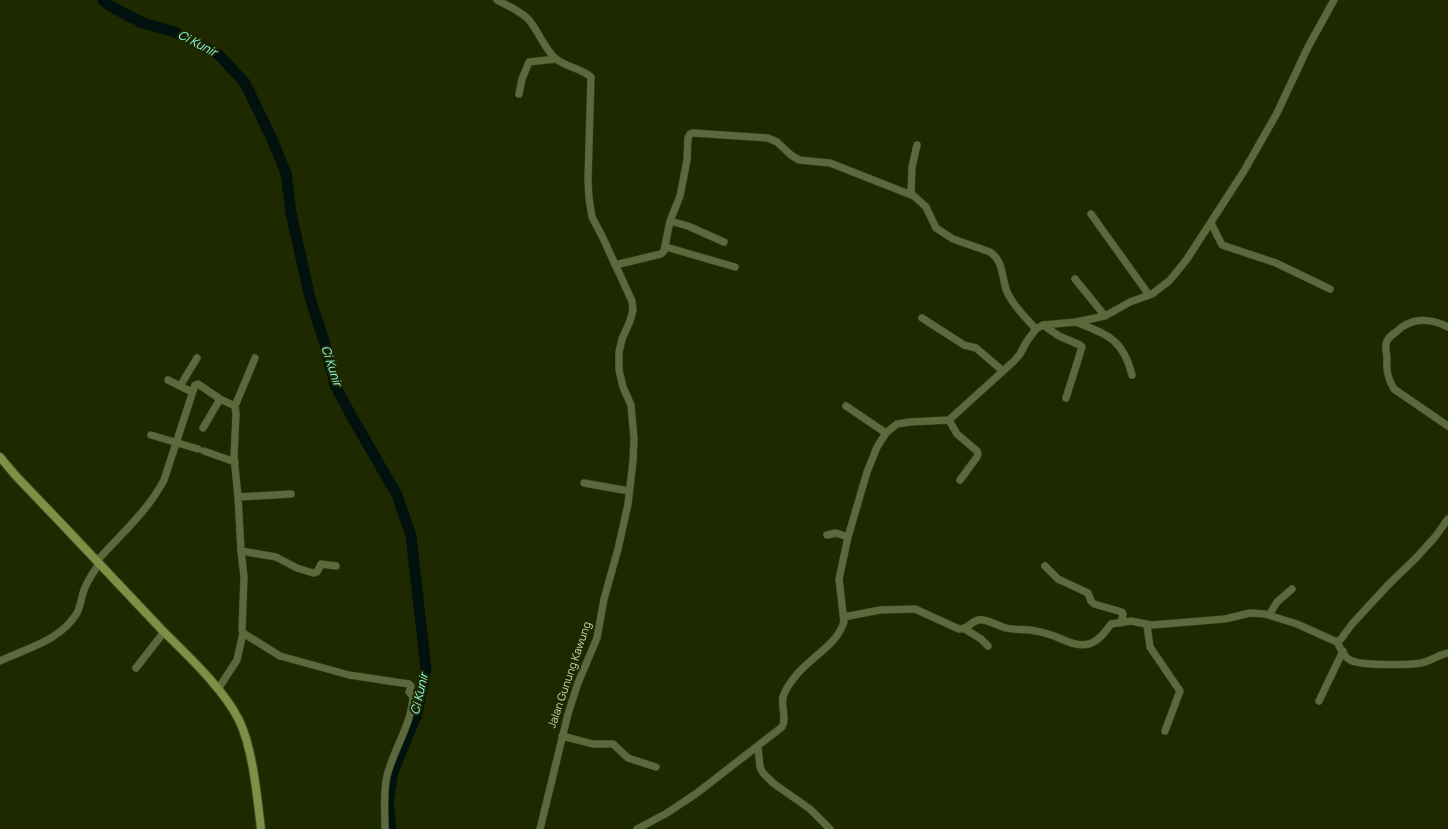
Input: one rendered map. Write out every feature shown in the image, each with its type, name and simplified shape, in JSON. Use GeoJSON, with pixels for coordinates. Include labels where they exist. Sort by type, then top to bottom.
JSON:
{"type":"FeatureCollection","features":[{"type":"Feature","properties":{"kind":"street"},"geometry":{"type":"LineString","coordinates":[[497,0],[523,14],[529,20],[551,54],[556,59]]}},
{"type":"Feature","properties":{"kind":"street"},"geometry":{"type":"LineString","coordinates":[[637,829],[667,813],[697,793],[782,728],[784,721],[783,697],[787,690],[801,668],[818,655],[836,636],[842,627],[844,617],[840,579],[848,537],[867,472],[886,433],[897,424],[949,420],[1003,372],[1020,354],[1027,341],[1040,327],[1105,316],[1130,302],[1150,295],[1169,281],[1187,259],[1252,158],[1308,47],[1334,0]]}},
{"type":"Feature","properties":{"kind":"street"},"geometry":{"type":"LineString","coordinates":[[520,94],[522,79],[529,62],[556,59]]}},
{"type":"Feature","properties":{"kind":"street","name":"Jalan Gunung Kawung"},"geometry":{"type":"LineString","coordinates":[[540,829],[562,736],[578,683],[597,638],[604,599],[618,549],[629,491],[634,439],[631,405],[622,387],[619,370],[619,352],[622,338],[630,321],[633,310],[632,301],[592,217],[589,198],[589,106],[591,78],[556,59]]}},
{"type":"Feature","properties":{"kind":"street"},"geometry":{"type":"LineString","coordinates":[[615,265],[664,253],[670,221],[680,196],[687,160],[689,135],[692,133],[768,138],[777,142],[799,160],[830,164],[911,194],[921,201],[926,207],[936,228],[953,239],[995,255],[999,260],[1008,293],[1017,308],[1040,327],[1082,347],[1066,398]]}},
{"type":"Feature","properties":{"kind":"street"},"geometry":{"type":"LineString","coordinates":[[911,194],[912,167],[916,145]]}},
{"type":"Feature","properties":{"kind":"street"},"geometry":{"type":"LineString","coordinates":[[1091,214],[1150,295]]}},
{"type":"Feature","properties":{"kind":"street"},"geometry":{"type":"LineString","coordinates":[[670,221],[688,226],[724,242]]}},
{"type":"Feature","properties":{"kind":"street"},"geometry":{"type":"LineString","coordinates":[[1211,223],[1222,246],[1276,263],[1330,289]]}},
{"type":"Feature","properties":{"kind":"street"},"geometry":{"type":"LineString","coordinates":[[666,247],[735,267]]}},
{"type":"Feature","properties":{"kind":"street"},"geometry":{"type":"LineString","coordinates":[[1075,278],[1105,316]]}},
{"type":"Feature","properties":{"kind":"street"},"geometry":{"type":"LineString","coordinates":[[922,318],[964,345],[976,348],[1003,372]]}},
{"type":"Feature","properties":{"kind":"street"},"geometry":{"type":"LineString","coordinates":[[1448,327],[1429,320],[1405,324],[1388,339],[1386,346],[1387,373],[1394,389],[1448,426]]}},
{"type":"Feature","properties":{"kind":"street"},"geometry":{"type":"LineString","coordinates":[[1076,322],[1102,332],[1116,342],[1125,354],[1132,375]]}},
{"type":"Feature","properties":{"kind":"street"},"geometry":{"type":"LineString","coordinates":[[180,386],[197,358]]}},
{"type":"Feature","properties":{"kind":"street"},"geometry":{"type":"LineString","coordinates":[[218,689],[237,660],[243,633],[244,577],[235,462],[235,406],[255,358]]}},
{"type":"Feature","properties":{"kind":"street"},"geometry":{"type":"LineString","coordinates":[[168,380],[192,392]]}},
{"type":"Feature","properties":{"kind":"street"},"geometry":{"type":"LineString","coordinates":[[0,661],[47,641],[65,628],[77,613],[86,583],[98,562],[155,496],[164,480],[195,385],[198,384],[220,399],[235,406]]}},
{"type":"Feature","properties":{"kind":"street"},"geometry":{"type":"LineString","coordinates":[[203,428],[220,399]]}},
{"type":"Feature","properties":{"kind":"street"},"geometry":{"type":"LineString","coordinates":[[846,406],[886,433]]}},
{"type":"Feature","properties":{"kind":"street"},"geometry":{"type":"LineString","coordinates":[[949,420],[957,434],[977,451],[978,454],[960,480]]}},
{"type":"Feature","properties":{"kind":"street"},"geometry":{"type":"LineString","coordinates":[[151,435],[235,462]]}},
{"type":"Feature","properties":{"kind":"street"},"geometry":{"type":"LineString","coordinates":[[0,457],[16,476],[218,689],[230,704],[239,720],[247,742],[256,790],[261,829]]}},
{"type":"Feature","properties":{"kind":"street"},"geometry":{"type":"LineString","coordinates":[[584,483],[629,491]]}},
{"type":"Feature","properties":{"kind":"street"},"geometry":{"type":"LineString","coordinates":[[238,496],[291,494]]}},
{"type":"Feature","properties":{"kind":"street"},"geometry":{"type":"LineString","coordinates":[[1337,642],[1389,584],[1436,537],[1448,519]]}},
{"type":"Feature","properties":{"kind":"street"},"geometry":{"type":"LineString","coordinates":[[827,535],[836,533],[848,537]]}},
{"type":"Feature","properties":{"kind":"street"},"geometry":{"type":"LineString","coordinates":[[241,551],[276,557],[297,568],[313,573],[317,572],[321,564],[336,566]]}},
{"type":"Feature","properties":{"kind":"street"},"geometry":{"type":"LineString","coordinates":[[1045,566],[1058,579],[1088,593],[1094,604],[1122,612],[1121,623]]}},
{"type":"Feature","properties":{"kind":"street"},"geometry":{"type":"LineString","coordinates":[[1270,615],[1277,602],[1292,589]]}},
{"type":"Feature","properties":{"kind":"street"},"geometry":{"type":"LineString","coordinates":[[844,617],[880,610],[915,609],[956,629],[965,629],[981,639],[988,646]]}},
{"type":"Feature","properties":{"kind":"street"},"geometry":{"type":"LineString","coordinates":[[965,629],[976,620],[981,619],[1004,628],[1031,630],[1052,635],[1073,644],[1088,644],[1104,634],[1111,624],[1131,622],[1147,625],[1225,619],[1250,612],[1270,615],[1297,624],[1337,642],[1346,657],[1354,662],[1394,665],[1420,663],[1439,655],[1448,654]]}},
{"type":"Feature","properties":{"kind":"street"},"geometry":{"type":"LineString","coordinates":[[1147,625],[1150,647],[1180,691],[1164,731]]}},
{"type":"Feature","properties":{"kind":"street"},"geometry":{"type":"LineString","coordinates":[[136,668],[164,632]]}},
{"type":"Feature","properties":{"kind":"street"},"geometry":{"type":"LineString","coordinates":[[243,633],[280,656],[338,672],[409,684],[411,686],[409,692],[413,696],[413,700],[404,734],[387,777],[385,829]]}},
{"type":"Feature","properties":{"kind":"street"},"geometry":{"type":"LineString","coordinates":[[1319,701],[1342,651]]}},
{"type":"Feature","properties":{"kind":"street"},"geometry":{"type":"LineString","coordinates":[[562,736],[593,744],[613,744],[628,758],[656,767]]}},
{"type":"Feature","properties":{"kind":"street"},"geometry":{"type":"LineString","coordinates":[[758,747],[760,767],[763,773],[773,783],[810,809],[830,829]]}},
{"type":"Feature","properties":{"kind":"waterway","name":"Ci Kunir"},"geometry":{"type":"LineString","coordinates":[[103,0],[110,6],[143,23],[175,32],[219,55],[245,83],[271,137],[286,173],[291,213],[310,298],[324,341],[335,385],[397,495],[411,536],[426,669],[417,714],[393,771],[388,803],[391,829]]}}]}
